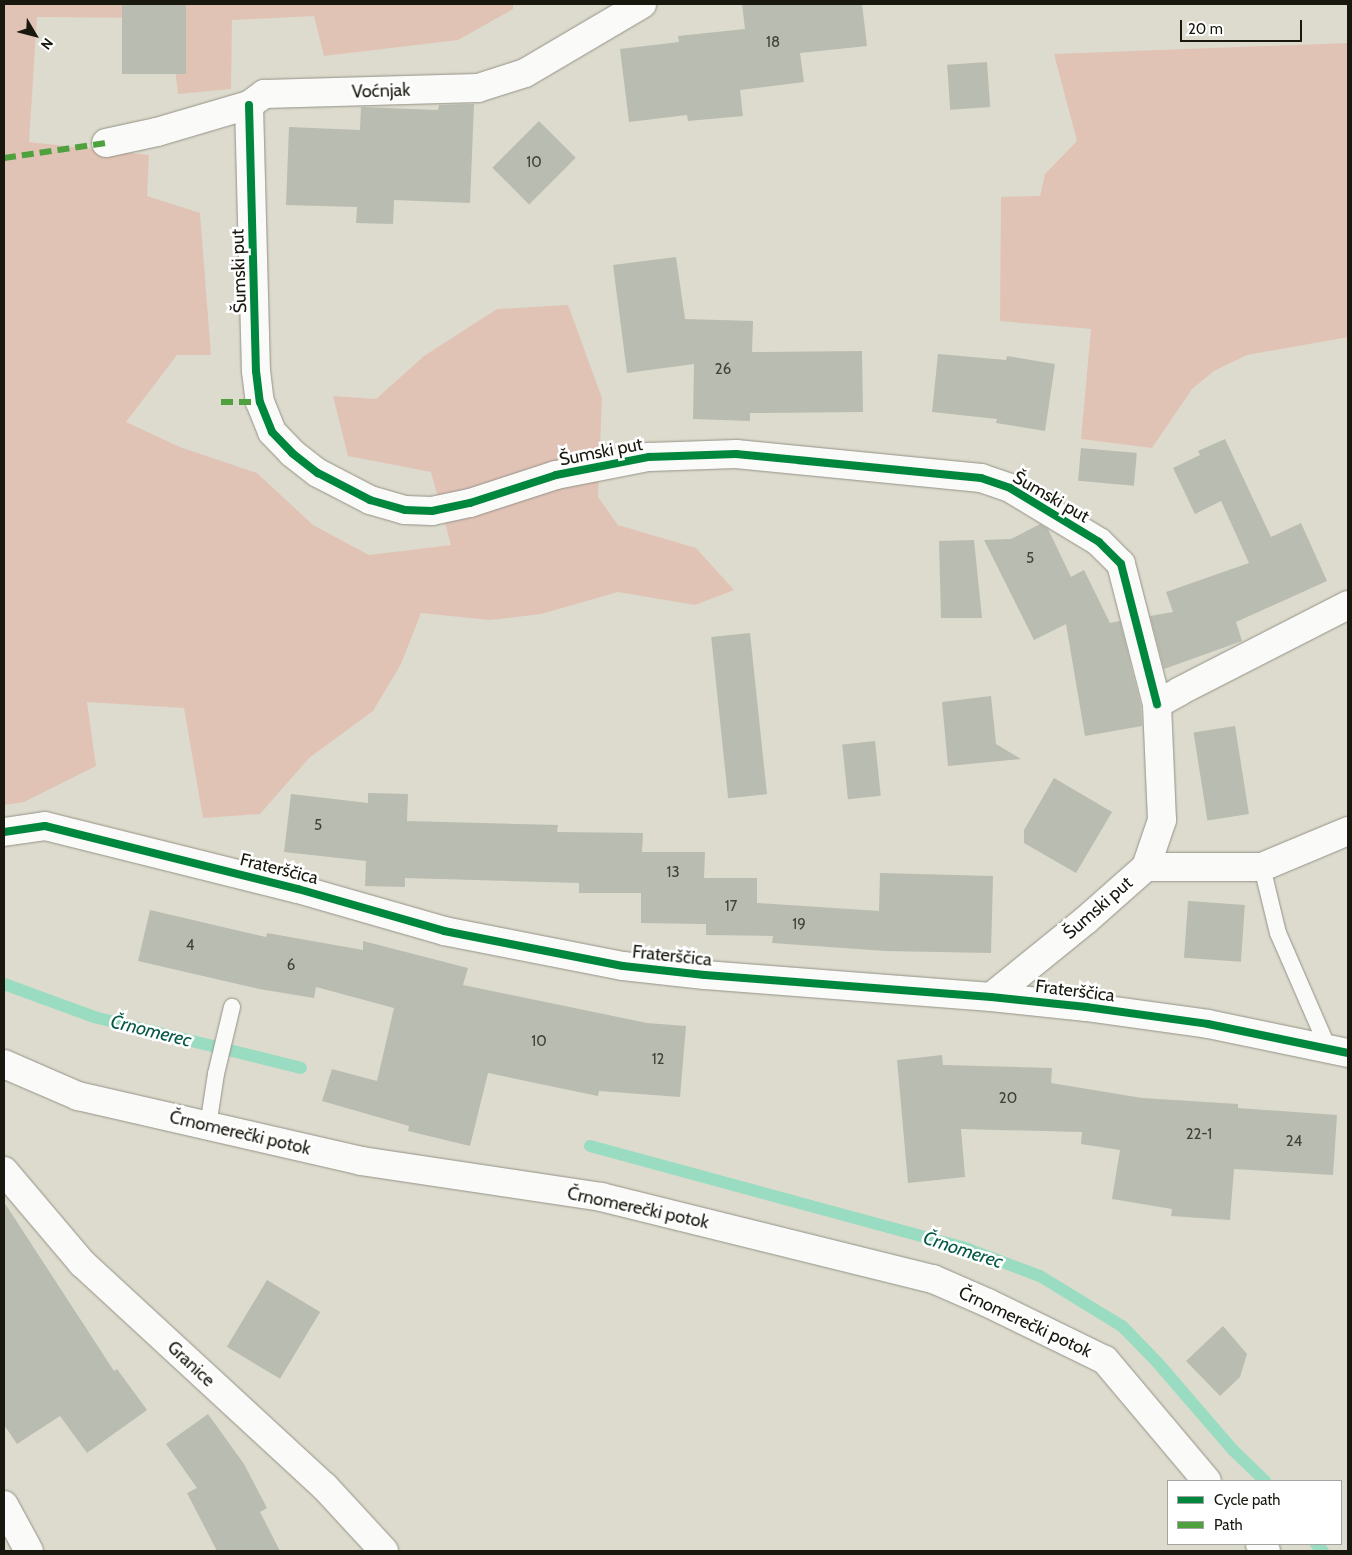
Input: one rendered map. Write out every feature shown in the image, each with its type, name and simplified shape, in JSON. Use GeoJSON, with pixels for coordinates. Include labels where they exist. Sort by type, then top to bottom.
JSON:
{"type":"FeatureCollection","features":[{"type":"Feature","properties":{"kind":"street","name":"Voćnjak"},"geometry":{"type":"LineString","coordinates":[[106,143],[157,132],[249,106],[264,94],[478,88],[525,73],[642,4]]}},
{"type":"Feature","properties":{"kind":"street","name":"Šumski put"},"geometry":{"type":"LineString","coordinates":[[249,106],[256,362],[260,402],[272,432],[292,453],[318,472],[370,500],[405,510],[432,511],[470,503],[556,475],[649,457],[736,454],[981,478],[1010,488],[1099,542],[1121,564],[1157,704],[1162,820],[1146,867],[1086,920],[991,997]]}},
{"type":"Feature","properties":{"kind":"street"},"geometry":{"type":"LineString","coordinates":[[1157,704],[1348,605]]}},
{"type":"Feature","properties":{"kind":"street","name":"Fraterščica"},"geometry":{"type":"LineString","coordinates":[[4,832],[45,826],[298,889],[444,931],[624,966],[715,976],[991,997],[1086,1007],[1208,1024],[1338,1051]]}},
{"type":"Feature","properties":{"kind":"street"},"geometry":{"type":"LineString","coordinates":[[1146,867],[1262,867],[1348,831]]}},
{"type":"Feature","properties":{"kind":"street","name":"Črnomerečki potok"},"geometry":{"type":"LineString","coordinates":[[4,1064],[78,1096],[361,1161],[601,1197],[933,1279],[988,1303],[1105,1360],[1206,1480]]}},
{"type":"Feature","properties":{"kind":"street","name":"Granice"},"geometry":{"type":"LineString","coordinates":[[4,1171],[82,1263],[325,1487],[384,1551]]}},
{"type":"Feature","properties":{"kind":"street"},"geometry":{"type":"LineString","coordinates":[[4,1505],[29,1551]]}},
{"type":"Feature","properties":{"kind":"lane"},"geometry":{"type":"LineString","coordinates":[[1262,867],[1278,933],[1338,1051]]}},
{"type":"Feature","properties":{"kind":"lane"},"geometry":{"type":"LineString","coordinates":[[208,1126],[216,1074],[232,1007]]}},
{"type":"Feature","properties":{"kind":"shaded area"},"geometry":{"type":"Polygon","coordinates":[[[4,4],[513,4],[513,9],[458,40],[324,56],[314,16],[232,20],[231,89],[178,94],[169,18],[37,17],[29,142],[149,155],[147,196],[200,213],[211,355],[177,355],[126,422],[180,447],[257,473],[313,525],[369,555],[451,545],[431,472],[348,456],[333,396],[376,399],[424,356],[497,309],[568,305],[602,398],[598,497],[618,525],[696,548],[734,590],[695,605],[618,592],[541,614],[490,620],[421,613],[401,664],[373,711],[309,758],[260,814],[203,818],[184,708],[87,702],[96,766],[24,802],[4,805],[4,4]]]}},
{"type":"Feature","properties":{"kind":"shaded area"},"geometry":{"type":"Polygon","coordinates":[[[1348,43],[1348,337],[1247,355],[1214,371],[1192,389],[1152,448],[1081,439],[1091,329],[1000,321],[1001,197],[1040,196],[1045,174],[1077,141],[1054,54],[1348,43]]]}},
{"type":"Feature","properties":{"kind":"building"},"geometry":{"type":"Polygon","coordinates":[[[122,4],[186,4],[186,74],[122,74],[122,4]]]}},
{"type":"Feature","properties":{"kind":"building"},"geometry":{"type":"Polygon","coordinates":[[[742,4],[862,4],[867,46],[800,53],[804,82],[740,90],[743,116],[688,121],[687,115],[629,122],[620,49],[679,42],[678,36],[745,29],[742,4]]]}},
{"type":"Feature","properties":{"kind":"building"},"geometry":{"type":"Polygon","coordinates":[[[987,62],[990,107],[950,110],[947,65],[987,62]]]}},
{"type":"Feature","properties":{"kind":"building"},"geometry":{"type":"Polygon","coordinates":[[[474,104],[470,203],[394,200],[393,224],[356,223],[357,207],[286,205],[289,127],[360,130],[361,107],[438,110],[439,105],[474,104]]]}},
{"type":"Feature","properties":{"kind":"building"},"geometry":{"type":"Polygon","coordinates":[[[539,121],[576,158],[529,204],[492,168],[539,121]]]}},
{"type":"Feature","properties":{"kind":"building"},"geometry":{"type":"Polygon","coordinates":[[[676,257],[685,319],[753,321],[752,352],[862,351],[863,412],[750,413],[750,421],[693,419],[694,364],[627,373],[613,265],[676,257]]]}},
{"type":"Feature","properties":{"kind":"building"},"geometry":{"type":"Polygon","coordinates":[[[938,354],[1006,360],[1007,356],[1055,364],[1045,431],[996,423],[997,419],[932,412],[938,354]]]}},
{"type":"Feature","properties":{"kind":"building"},"geometry":{"type":"Polygon","coordinates":[[[1225,439],[1271,537],[1301,523],[1327,581],[1236,622],[1242,641],[1164,669],[1150,616],[1173,612],[1166,592],[1249,563],[1221,501],[1195,514],[1173,468],[1200,455],[1198,451],[1225,439]]]}},
{"type":"Feature","properties":{"kind":"building"},"geometry":{"type":"Polygon","coordinates":[[[1081,448],[1137,453],[1134,486],[1078,481],[1081,448]]]}},
{"type":"Feature","properties":{"kind":"building"},"geometry":{"type":"Polygon","coordinates":[[[1040,524],[1048,529],[1071,577],[1084,570],[1110,623],[1120,621],[1141,706],[1142,726],[1085,736],[1066,624],[1034,640],[984,540],[1011,539],[1040,524]]]}},
{"type":"Feature","properties":{"kind":"building"},"geometry":{"type":"Polygon","coordinates":[[[974,540],[982,618],[941,618],[939,541],[974,540]]]}},
{"type":"Feature","properties":{"kind":"building"},"geometry":{"type":"Polygon","coordinates":[[[750,633],[767,794],[728,798],[711,637],[750,633]]]}},
{"type":"Feature","properties":{"kind":"building"},"geometry":{"type":"Polygon","coordinates":[[[991,696],[996,744],[1021,759],[948,766],[942,702],[991,696]]]}},
{"type":"Feature","properties":{"kind":"building"},"geometry":{"type":"Polygon","coordinates":[[[1235,726],[1249,814],[1207,820],[1194,733],[1235,726]]]}},
{"type":"Feature","properties":{"kind":"building"},"geometry":{"type":"Polygon","coordinates":[[[875,741],[881,796],[848,799],[842,744],[875,741]]]}},
{"type":"Feature","properties":{"kind":"building"},"geometry":{"type":"Polygon","coordinates":[[[1054,778],[1112,812],[1076,873],[1024,843],[1024,830],[1054,778]]]}},
{"type":"Feature","properties":{"kind":"building"},"geometry":{"type":"Polygon","coordinates":[[[368,793],[408,794],[407,821],[558,825],[557,832],[643,833],[642,852],[705,852],[704,878],[757,878],[757,903],[879,911],[880,873],[993,876],[991,953],[886,951],[772,943],[773,936],[706,935],[706,924],[641,923],[641,893],[579,893],[579,883],[405,878],[405,887],[365,886],[366,861],[284,852],[291,794],[368,803],[368,793]]]}},
{"type":"Feature","properties":{"kind":"building"},"geometry":{"type":"Polygon","coordinates":[[[1188,901],[1245,905],[1241,962],[1184,958],[1188,901]]]}},
{"type":"Feature","properties":{"kind":"building"},"geometry":{"type":"Polygon","coordinates":[[[150,910],[266,937],[267,933],[363,950],[363,941],[468,968],[463,985],[647,1023],[686,1026],[680,1097],[599,1091],[598,1096],[488,1073],[470,1146],[408,1131],[409,1126],[322,1101],[332,1069],[377,1081],[394,1008],[316,987],[314,998],[259,989],[138,961],[150,910]]]}},
{"type":"Feature","properties":{"kind":"building"},"geometry":{"type":"Polygon","coordinates":[[[942,1055],[943,1065],[1052,1068],[1051,1083],[1142,1098],[1238,1104],[1238,1108],[1337,1115],[1333,1175],[1234,1169],[1230,1220],[1171,1216],[1172,1209],[1112,1199],[1120,1150],[1081,1144],[1082,1132],[961,1129],[965,1177],[908,1183],[897,1060],[942,1055]]]}},
{"type":"Feature","properties":{"kind":"building"},"geometry":{"type":"Polygon","coordinates":[[[4,1202],[114,1371],[117,1369],[147,1410],[87,1453],[60,1416],[17,1444],[4,1425],[4,1202]]]}},
{"type":"Feature","properties":{"kind":"building"},"geometry":{"type":"Polygon","coordinates":[[[267,1280],[320,1312],[280,1379],[227,1347],[267,1280]]]}},
{"type":"Feature","properties":{"kind":"building"},"geometry":{"type":"Polygon","coordinates":[[[1223,1326],[1247,1354],[1240,1377],[1220,1396],[1186,1361],[1223,1326]]]}},
{"type":"Feature","properties":{"kind":"building"},"geometry":{"type":"Polygon","coordinates":[[[208,1414],[244,1464],[267,1508],[260,1512],[280,1551],[217,1551],[187,1493],[197,1488],[166,1444],[208,1414]]]}},
{"type":"Feature","properties":{"kind":"waterway","name":"Črnomerec"},"geometry":{"type":"LineString","coordinates":[[4,984],[94,1017],[301,1068]]}},
{"type":"Feature","properties":{"kind":"waterway","name":"Črnomerec"},"geometry":{"type":"LineString","coordinates":[[590,1146],[968,1249],[1040,1276],[1122,1326],[1157,1362],[1233,1450],[1264,1480]]}},
{"type":"Feature","properties":{"kind":"waterway","name":"Črnomerec"},"geometry":{"type":"LineString","coordinates":[[1317,1545],[1323,1551]]}},
{"type":"Feature","properties":{"kind":"marked path"},"geometry":{"type":"LineString","coordinates":[[4,158],[106,143]]}},
{"type":"Feature","properties":{"kind":"marked path"},"geometry":{"type":"LineString","coordinates":[[221,402],[260,402]]}},
{"type":"Feature","properties":{"kind":"cycle path"},"geometry":{"type":"LineString","coordinates":[[249,105],[256,371],[260,402],[272,432],[292,453],[318,473],[370,500],[405,510],[432,511],[470,503],[556,475],[649,457],[736,454],[981,478],[1010,488],[1099,542],[1121,564],[1157,704]]}},
{"type":"Feature","properties":{"kind":"cycle path"},"geometry":{"type":"LineString","coordinates":[[4,832],[45,826],[298,889],[444,931],[623,966],[705,975],[991,997],[1086,1007],[1208,1024],[1348,1053]]}}]}
